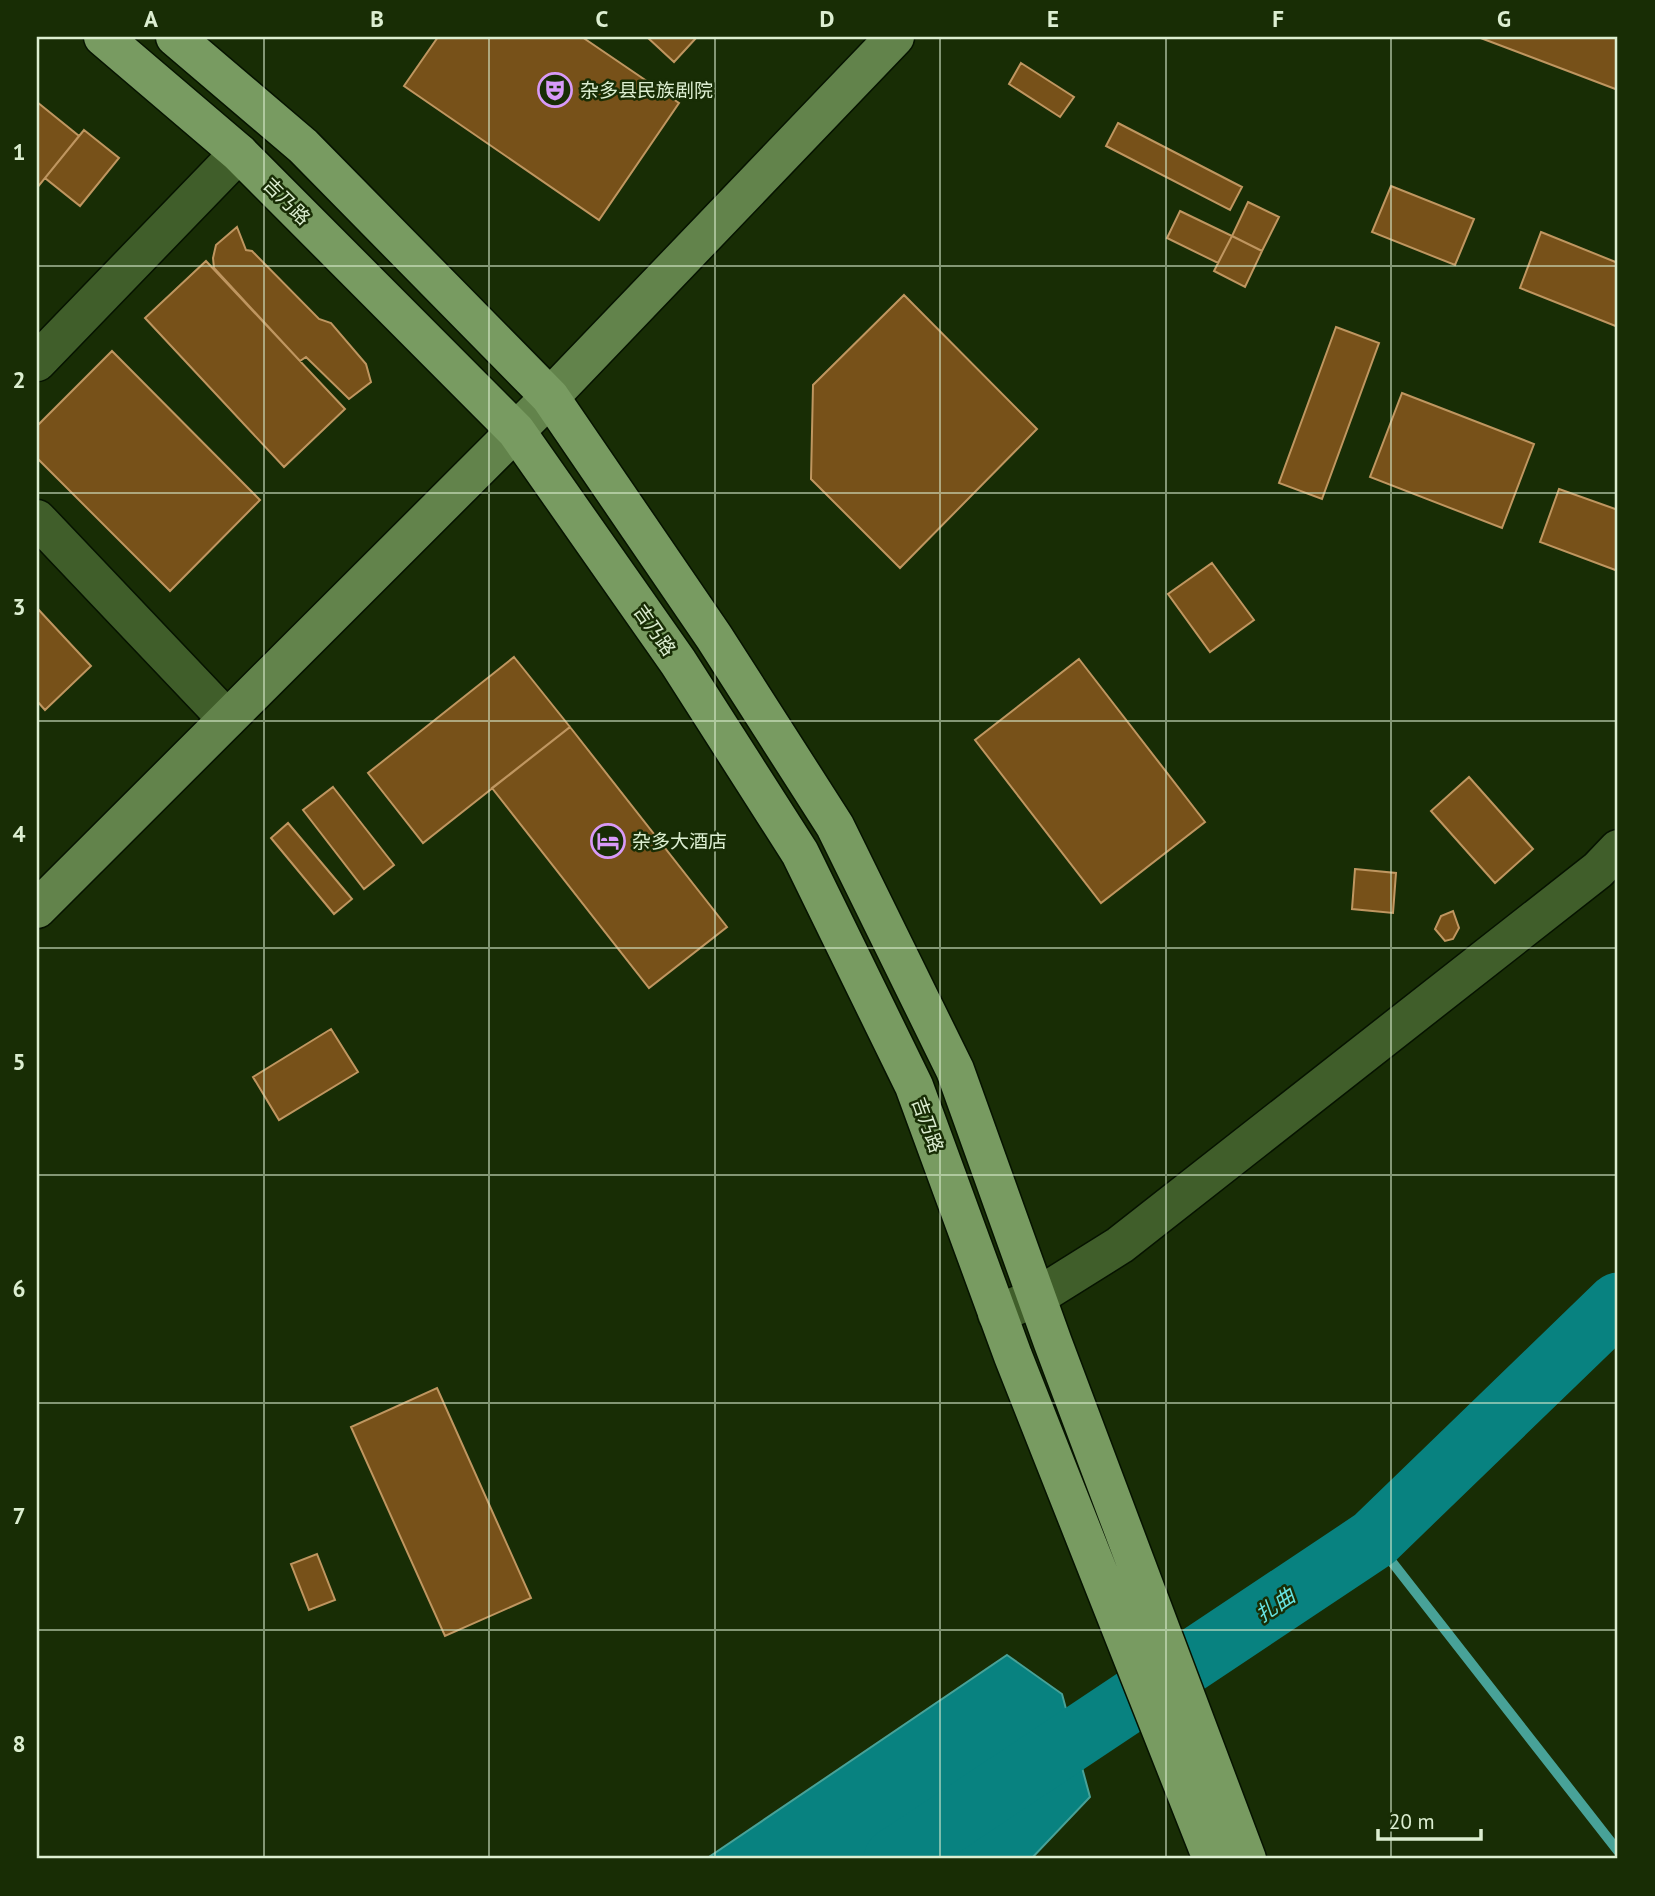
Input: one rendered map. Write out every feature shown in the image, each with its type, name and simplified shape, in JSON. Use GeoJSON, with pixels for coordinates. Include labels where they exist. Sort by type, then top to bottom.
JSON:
{"type":"FeatureCollection","features":[{"type":"Feature","properties":{"kind":"highway","name":"吉乃路"},"geometry":{"type":"LineString","coordinates":[[103,37],[239,153],[516,431],[678,662],[800,853],[914,1086],[1013,1356],[1212,1859]]}},
{"type":"Feature","properties":{"kind":"highway"},"geometry":{"type":"LineString","coordinates":[[175,37],[303,146],[550,397],[714,637],[835,826],[955,1070],[1053,1343],[1247,1859]]}},
{"type":"Feature","properties":{"kind":"main road"},"geometry":{"type":"LineString","coordinates":[[37,909],[550,397],[895,37]]}},
{"type":"Feature","properties":{"kind":"street"},"geometry":{"type":"LineString","coordinates":[[37,362],[239,153]]}},
{"type":"Feature","properties":{"kind":"street"},"geometry":{"type":"LineString","coordinates":[[37,519],[227,719]]}},
{"type":"Feature","properties":{"kind":"street"},"geometry":{"type":"LineString","coordinates":[[997,1314],[1037,1297],[1120,1245],[1598,870],[1618,849]]}},
{"type":"Feature","properties":{"kind":"water"},"geometry":{"type":"Polygon","coordinates":[[[1007,1655],[1062,1694],[1090,1797],[1031,1859],[706,1859],[1007,1655]]]}},
{"type":"Feature","properties":{"kind":"building"},"geometry":{"type":"Polygon","coordinates":[[[438,37],[582,37],[679,103],[599,220],[404,86],[438,37]]]}},
{"type":"Feature","properties":{"kind":"building"},"geometry":{"type":"Polygon","coordinates":[[[647,37],[697,37],[674,62],[647,37]]]}},
{"type":"Feature","properties":{"kind":"building"},"geometry":{"type":"Polygon","coordinates":[[[1478,37],[1618,37],[1618,90],[1478,37]]]}},
{"type":"Feature","properties":{"kind":"building"},"geometry":{"type":"Polygon","coordinates":[[[1021,63],[1074,97],[1060,117],[1009,84],[1021,63]]]}},
{"type":"Feature","properties":{"kind":"building"},"geometry":{"type":"Polygon","coordinates":[[[37,102],[79,136],[37,188],[37,102]]]}},
{"type":"Feature","properties":{"kind":"building"},"geometry":{"type":"Polygon","coordinates":[[[1118,123],[1242,187],[1230,210],[1106,146],[1118,123]]]}},
{"type":"Feature","properties":{"kind":"building"},"geometry":{"type":"Polygon","coordinates":[[[84,130],[119,158],[80,206],[45,178],[84,130]]]}},
{"type":"Feature","properties":{"kind":"building"},"geometry":{"type":"Polygon","coordinates":[[[1391,186],[1474,219],[1455,265],[1372,232],[1391,186]]]}},
{"type":"Feature","properties":{"kind":"building"},"geometry":{"type":"Polygon","coordinates":[[[1248,202],[1279,217],[1262,251],[1232,236],[1248,202]]]}},
{"type":"Feature","properties":{"kind":"building"},"geometry":{"type":"Polygon","coordinates":[[[1180,211],[1232,236],[1218,263],[1167,238],[1180,211]]]}},
{"type":"Feature","properties":{"kind":"building"},"geometry":{"type":"Polygon","coordinates":[[[237,227],[246,250],[252,251],[319,319],[331,323],[366,364],[371,382],[349,399],[306,357],[300,361],[214,268],[216,245],[237,227]]]}},
{"type":"Feature","properties":{"kind":"building"},"geometry":{"type":"Polygon","coordinates":[[[1541,232],[1618,263],[1618,327],[1520,288],[1541,232]]]}},
{"type":"Feature","properties":{"kind":"building"},"geometry":{"type":"Polygon","coordinates":[[[1232,236],[1262,251],[1245,287],[1214,271],[1232,236]]]}},
{"type":"Feature","properties":{"kind":"building"},"geometry":{"type":"Polygon","coordinates":[[[206,261],[345,409],[284,467],[145,318],[206,261]]]}},
{"type":"Feature","properties":{"kind":"building"},"geometry":{"type":"Polygon","coordinates":[[[904,295],[1037,429],[900,568],[811,479],[813,385],[904,295]]]}},
{"type":"Feature","properties":{"kind":"building"},"geometry":{"type":"Polygon","coordinates":[[[1336,327],[1379,343],[1322,499],[1279,483],[1336,327]]]}},
{"type":"Feature","properties":{"kind":"building"},"geometry":{"type":"Polygon","coordinates":[[[112,351],[260,500],[170,591],[37,458],[37,426],[112,351]]]}},
{"type":"Feature","properties":{"kind":"building"},"geometry":{"type":"Polygon","coordinates":[[[1402,393],[1534,444],[1502,528],[1370,477],[1402,393]]]}},
{"type":"Feature","properties":{"kind":"building"},"geometry":{"type":"Polygon","coordinates":[[[1559,489],[1618,510],[1618,571],[1540,542],[1559,489]]]}},
{"type":"Feature","properties":{"kind":"building"},"geometry":{"type":"Polygon","coordinates":[[[1212,563],[1254,620],[1210,652],[1168,594],[1212,563]]]}},
{"type":"Feature","properties":{"kind":"building"},"geometry":{"type":"Polygon","coordinates":[[[37,608],[91,666],[45,710],[37,701],[37,608]]]}},
{"type":"Feature","properties":{"kind":"building"},"geometry":{"type":"Polygon","coordinates":[[[514,657],[570,727],[423,843],[368,773],[514,657]]]}},
{"type":"Feature","properties":{"kind":"building"},"geometry":{"type":"Polygon","coordinates":[[[1079,659],[1205,822],[1101,903],[975,740],[1079,659]]]}},
{"type":"Feature","properties":{"kind":"building"},"geometry":{"type":"Polygon","coordinates":[[[570,727],[727,927],[649,988],[492,788],[570,727]]]}},
{"type":"Feature","properties":{"kind":"building"},"geometry":{"type":"Polygon","coordinates":[[[1469,777],[1533,849],[1495,883],[1431,811],[1469,777]]]}},
{"type":"Feature","properties":{"kind":"building"},"geometry":{"type":"Polygon","coordinates":[[[333,787],[394,865],[364,889],[303,810],[333,787]]]}},
{"type":"Feature","properties":{"kind":"building"},"geometry":{"type":"Polygon","coordinates":[[[288,823],[352,899],[334,914],[271,838],[288,823]]]}},
{"type":"Feature","properties":{"kind":"building"},"geometry":{"type":"Polygon","coordinates":[[[1355,869],[1396,873],[1393,913],[1352,909],[1355,869]]]}},
{"type":"Feature","properties":{"kind":"building"},"geometry":{"type":"Polygon","coordinates":[[[1453,911],[1459,928],[1453,939],[1445,941],[1435,929],[1441,916],[1453,911]]]}},
{"type":"Feature","properties":{"kind":"building"},"geometry":{"type":"Polygon","coordinates":[[[331,1029],[358,1072],[279,1120],[253,1077],[331,1029]]]}},
{"type":"Feature","properties":{"kind":"building"},"geometry":{"type":"Polygon","coordinates":[[[437,1388],[531,1598],[445,1636],[351,1427],[437,1388]]]}},
{"type":"Feature","properties":{"kind":"building"},"geometry":{"type":"Polygon","coordinates":[[[317,1554],[335,1600],[309,1610],[291,1564],[317,1554]]]}},
{"type":"Feature","properties":{"kind":"waterway","name":"扎曲"},"geometry":{"type":"LineString","coordinates":[[894,1859],[1374,1539],[1618,1303]]}},
{"type":"Feature","properties":{"kind":"waterway"},"geometry":{"type":"LineString","coordinates":[[1374,1539],[1618,1851]]}},
{"type":"Feature","properties":{"kind":"place","name":"杂多县民族剧院"},"geometry":{"type":"Point","coordinates":[555,90]}},
{"type":"Feature","properties":{"kind":"place","name":"杂多大酒店"},"geometry":{"type":"Point","coordinates":[608,841]}}]}
